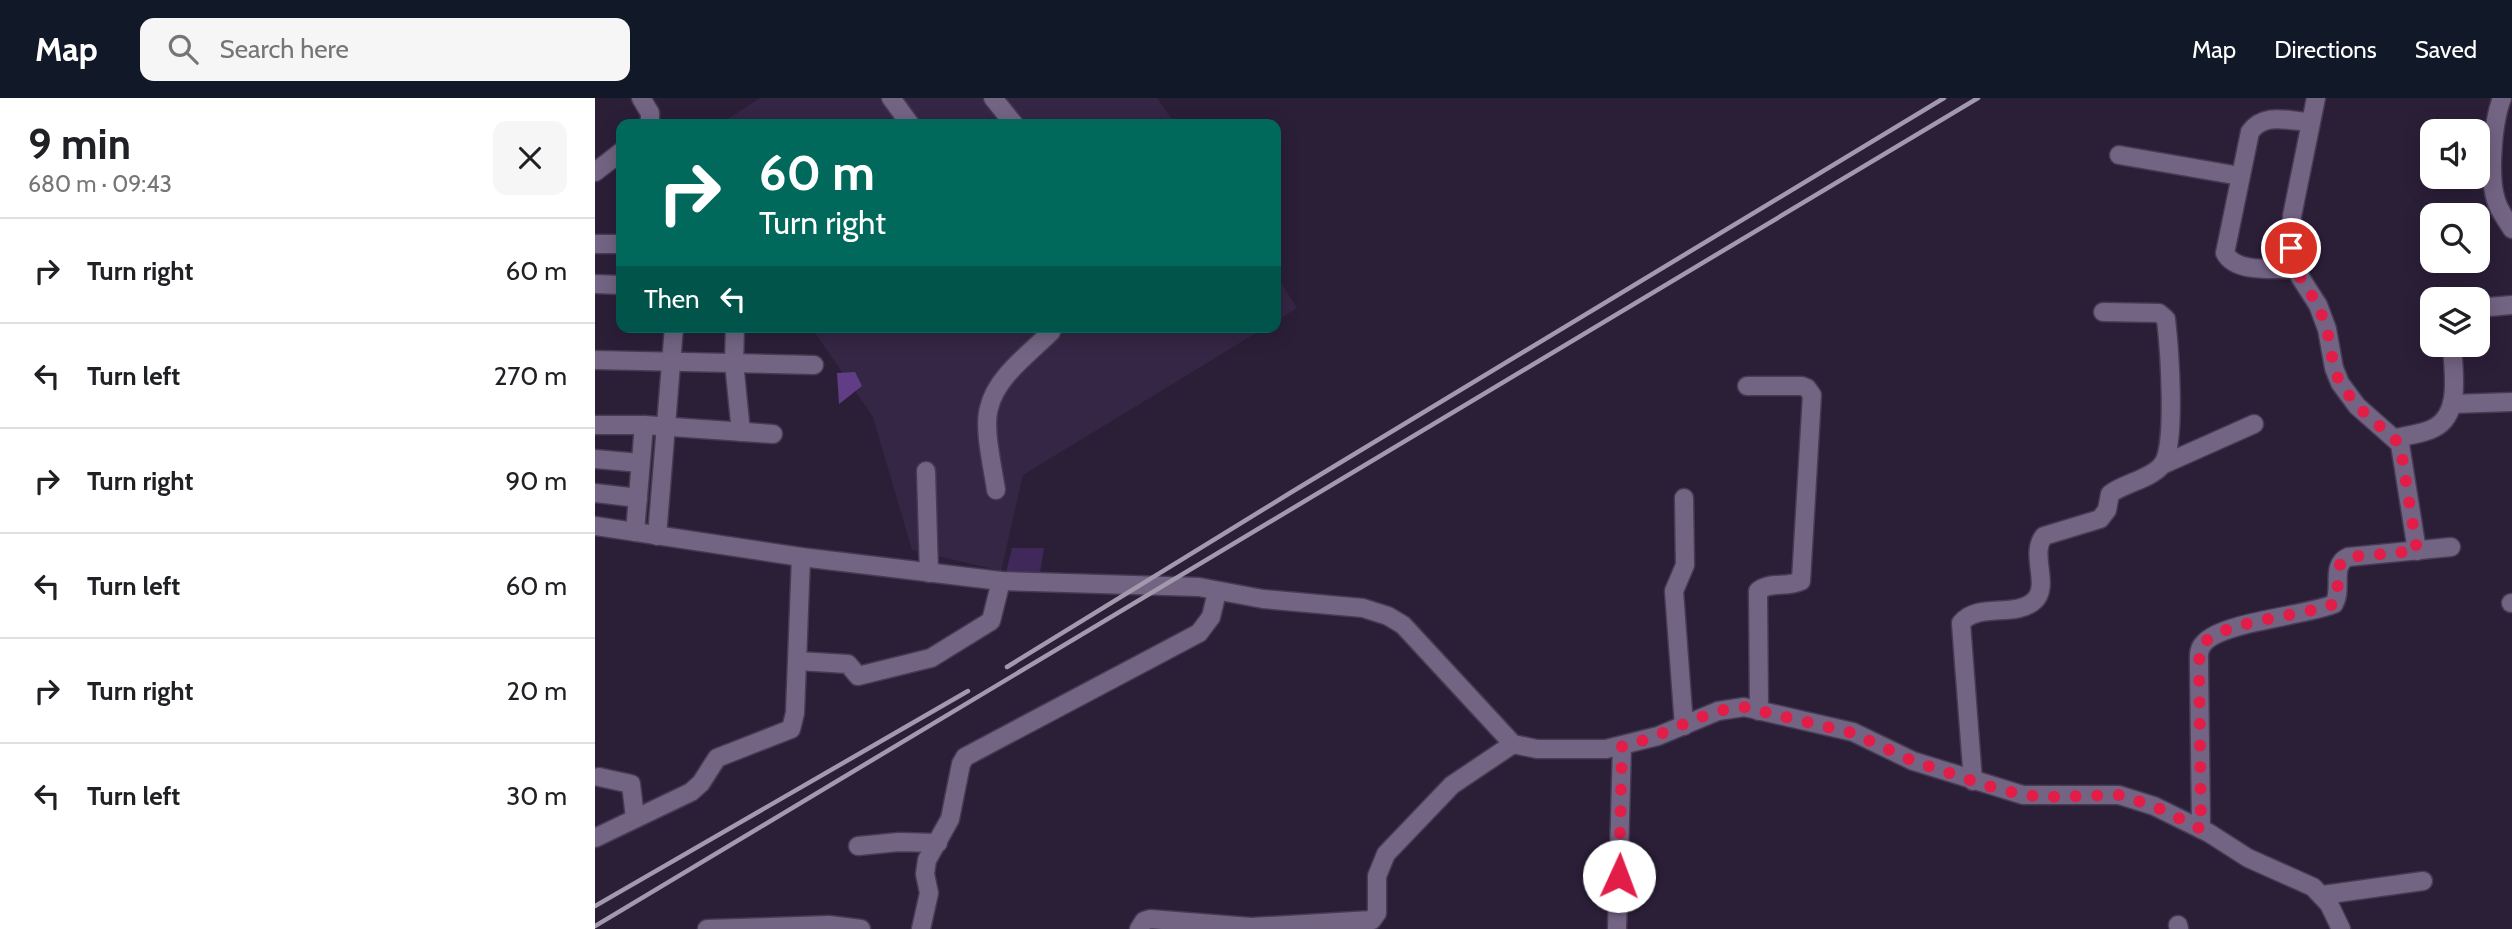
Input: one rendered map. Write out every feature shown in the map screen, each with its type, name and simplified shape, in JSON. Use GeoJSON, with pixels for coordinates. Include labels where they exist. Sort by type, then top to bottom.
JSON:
{"type":"FeatureCollection","features":[{"type":"Feature","properties":{"kind":"street"},"geometry":{"type":"LineString","coordinates":[[641,98],[653,119]]}},
{"type":"Feature","properties":{"kind":"street"},"geometry":{"type":"LineString","coordinates":[[891,98],[906,119]]}},
{"type":"Feature","properties":{"kind":"street"},"geometry":{"type":"LineString","coordinates":[[993,98],[1010,119]]}},
{"type":"Feature","properties":{"kind":"street"},"geometry":{"type":"LineString","coordinates":[[2316,98],[2292,216],[2291,248],[2300,277],[2318,305],[2327,329],[2334,368],[2340,383],[2357,406],[2396,438],[2404,457],[2417,551]]}},
{"type":"Feature","properties":{"kind":"street"},"geometry":{"type":"LineString","coordinates":[[2502,98],[2495,115],[2494,197],[2512,229]]}},
{"type":"Feature","properties":{"kind":"street"},"geometry":{"type":"LineString","coordinates":[[2297,269],[2239,265],[2229,261],[2225,253],[2250,132],[2257,122],[2266,119],[2310,122]]}},
{"type":"Feature","properties":{"kind":"street"},"geometry":{"type":"LineString","coordinates":[[2119,155],[2240,177]]}},
{"type":"Feature","properties":{"kind":"street"},"geometry":{"type":"LineString","coordinates":[[595,172],[616,156]]}},
{"type":"Feature","properties":{"kind":"street"},"geometry":{"type":"LineString","coordinates":[[595,244],[616,244]]}},
{"type":"Feature","properties":{"kind":"street"},"geometry":{"type":"LineString","coordinates":[[595,284],[616,285]]}},
{"type":"Feature","properties":{"kind":"street"},"geometry":{"type":"LineString","coordinates":[[2490,308],[2512,305]]}},
{"type":"Feature","properties":{"kind":"street"},"geometry":{"type":"LineString","coordinates":[[2103,312],[2159,313],[2166,319],[2170,364],[2169,422],[2162,465]]}},
{"type":"Feature","properties":{"kind":"street"},"geometry":{"type":"LineString","coordinates":[[657,536],[673,333]]}},
{"type":"Feature","properties":{"kind":"street"},"geometry":{"type":"LineString","coordinates":[[735,333],[734,363],[741,432]]}},
{"type":"Feature","properties":{"kind":"street"},"geometry":{"type":"LineString","coordinates":[[996,491],[988,423],[989,408],[1002,381],[1050,333]]}},
{"type":"Feature","properties":{"kind":"street"},"geometry":{"type":"LineString","coordinates":[[2396,438],[2437,426],[2446,418],[2452,404],[2452,357]]}},
{"type":"Feature","properties":{"kind":"street"},"geometry":{"type":"LineString","coordinates":[[595,360],[814,365]]}},
{"type":"Feature","properties":{"kind":"street"},"geometry":{"type":"LineString","coordinates":[[1747,386],[1802,386],[1811,390],[1812,395],[1801,581],[1797,584],[1765,586],[1758,591],[1759,711]]}},
{"type":"Feature","properties":{"kind":"street"},"geometry":{"type":"LineString","coordinates":[[2452,404],[2512,402]]}},
{"type":"Feature","properties":{"kind":"street"},"geometry":{"type":"LineString","coordinates":[[595,425],[644,425],[773,434]]}},
{"type":"Feature","properties":{"kind":"street"},"geometry":{"type":"LineString","coordinates":[[635,532],[644,425]]}},
{"type":"Feature","properties":{"kind":"street"},"geometry":{"type":"LineString","coordinates":[[1973,781],[1961,623],[1966,617],[1975,614],[2021,608],[2038,597],[2038,549],[2044,537],[2100,519],[2107,510],[2110,494],[2162,465],[2254,425]]}},
{"type":"Feature","properties":{"kind":"street"},"geometry":{"type":"LineString","coordinates":[[595,459],[641,463]]}},
{"type":"Feature","properties":{"kind":"street"},"geometry":{"type":"LineString","coordinates":[[926,471],[929,573]]}},
{"type":"Feature","properties":{"kind":"street"},"geometry":{"type":"LineString","coordinates":[[595,494],[638,498]]}},
{"type":"Feature","properties":{"kind":"street"},"geometry":{"type":"LineString","coordinates":[[1684,498],[1685,571],[1674,591],[1684,726]]}},
{"type":"Feature","properties":{"kind":"street"},"geometry":{"type":"LineString","coordinates":[[595,526],[801,557],[1001,581],[1187,586],[1263,599],[1363,608],[1388,616],[1403,625],[1513,744],[1537,749],[1606,749],[1658,736],[1730,708],[1759,711],[1853,733],[1876,741],[1901,757],[1973,781],[2035,796],[2119,795],[2154,806],[2201,829],[2248,858],[2313,887],[2323,895],[2341,929]]}},
{"type":"Feature","properties":{"kind":"street"},"geometry":{"type":"LineString","coordinates":[[2201,829],[2199,664],[2200,648],[2205,641],[2242,626],[2334,604],[2339,596],[2338,566],[2341,560],[2348,557],[2451,547]]}},
{"type":"Feature","properties":{"kind":"street"},"geometry":{"type":"LineString","coordinates":[[595,838],[697,788],[717,758],[791,729],[795,713],[801,557]]}},
{"type":"Feature","properties":{"kind":"street"},"geometry":{"type":"LineString","coordinates":[[798,661],[851,664],[858,676],[930,658],[991,621],[1001,581]]}},
{"type":"Feature","properties":{"kind":"street"},"geometry":{"type":"LineString","coordinates":[[921,929],[929,893],[925,867],[950,819],[961,764],[965,757],[1199,632],[1211,617],[1217,592]]}},
{"type":"Feature","properties":{"kind":"street"},"geometry":{"type":"LineString","coordinates":[[1139,929],[1144,921],[1150,919],[1251,928],[1372,920],[1377,913],[1377,876],[1386,854],[1452,785],[1513,744]]}},
{"type":"Feature","properties":{"kind":"street"},"geometry":{"type":"LineString","coordinates":[[1617,929],[1622,746]]}},
{"type":"Feature","properties":{"kind":"street"},"geometry":{"type":"LineString","coordinates":[[599,777],[631,784],[635,818]]}},
{"type":"Feature","properties":{"kind":"street"},"geometry":{"type":"LineString","coordinates":[[857,846],[938,842]]}},
{"type":"Feature","properties":{"kind":"street"},"geometry":{"type":"LineString","coordinates":[[2323,895],[2423,881]]}},
{"type":"Feature","properties":{"kind":"street"},"geometry":{"type":"LineString","coordinates":[[707,929],[829,925],[861,929]]}},
{"type":"Feature","properties":{"kind":"shaded area"},"geometry":{"type":"Polygon","coordinates":[[[760,98],[1157,98],[1172,119],[728,119],[760,98]]]}},
{"type":"Feature","properties":{"kind":"shaded area"},"geometry":{"type":"Polygon","coordinates":[[[1281,283],[1297,308],[1281,318],[1281,283]]]}},
{"type":"Feature","properties":{"kind":"shaded area"},"geometry":{"type":"Polygon","coordinates":[[[815,333],[1256,333],[1023,475],[1001,571],[912,550],[873,417],[815,333]]]}},
{"type":"Feature","properties":{"kind":"shaded area"},"geometry":{"type":"Polygon","coordinates":[[[855,372],[862,386],[839,404],[837,373],[855,372]]]}},
{"type":"Feature","properties":{"kind":"shaded area"},"geometry":{"type":"Polygon","coordinates":[[[1012,548],[1044,548],[1039,578],[1005,577],[1012,548]]]}},
{"type":"Feature","properties":{"kind":"railway"},"geometry":{"type":"LineString","coordinates":[[1007,667],[1944,98]]}},
{"type":"Feature","properties":{"kind":"railway"},"geometry":{"type":"LineString","coordinates":[[595,926],[1978,98]]}},
{"type":"Feature","properties":{"kind":"railway"},"geometry":{"type":"LineString","coordinates":[[595,906],[968,691]]}},
{"type":"Feature","properties":{"kind":"route"},"geometry":{"type":"LineString","coordinates":[[1619,876],[1622,746],[1658,736],[1730,708],[1744,707],[1853,733],[1876,741],[1901,757],[2023,795],[2119,795],[2154,806],[2201,829],[2199,664],[2200,648],[2205,641],[2242,626],[2334,604],[2339,596],[2338,566],[2341,560],[2348,557],[2417,551],[2400,444],[2357,406],[2340,383],[2334,368],[2327,329],[2318,305],[2300,277],[2291,248]]}}]}
